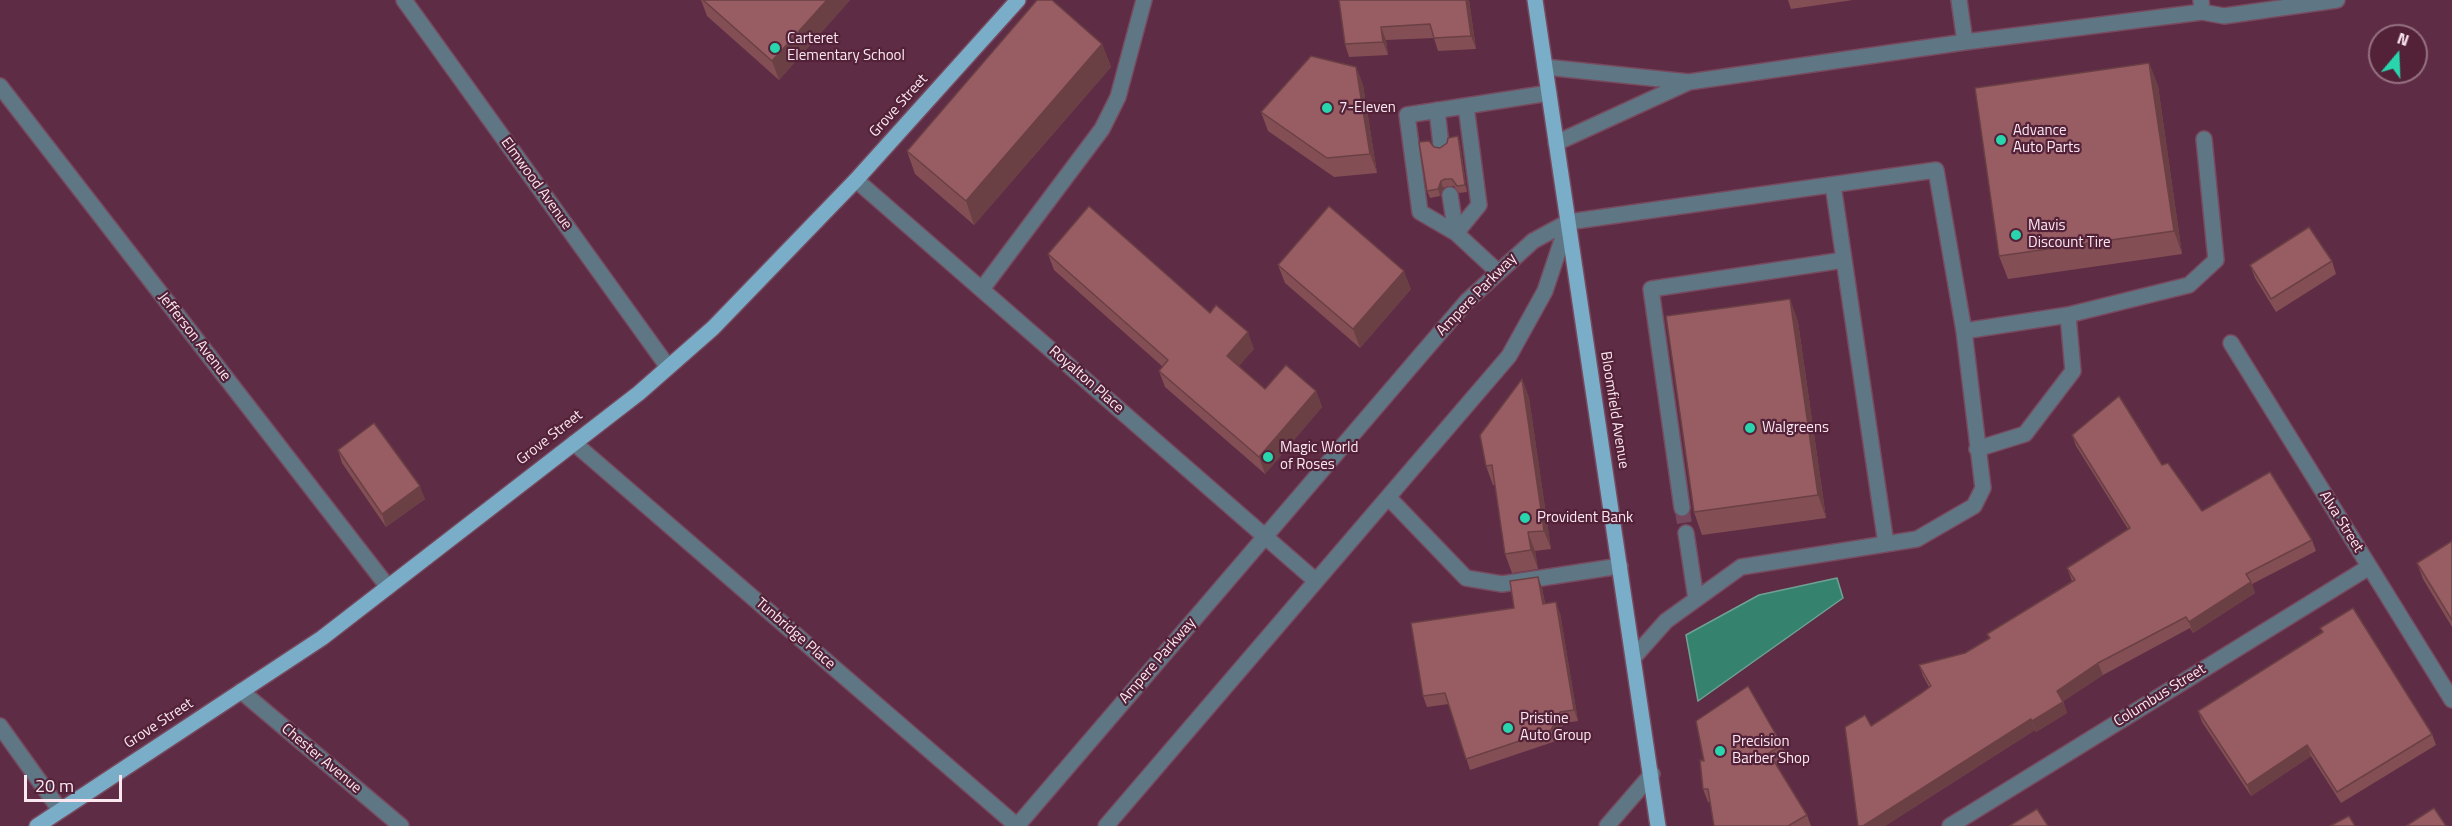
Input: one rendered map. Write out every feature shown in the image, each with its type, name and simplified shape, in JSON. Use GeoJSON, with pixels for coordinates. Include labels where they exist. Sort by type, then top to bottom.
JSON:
{"type":"FeatureCollection","features":[{"type":"Feature","properties":{"kind":"main road","name":"Grove Street"},"geometry":{"type":"LineString","coordinates":[[37,826],[322,638],[668,367],[713,328],[856,180],[1018,0]]}},
{"type":"Feature","properties":{"kind":"main road","name":"Bloomfield Avenue"},"geometry":{"type":"LineString","coordinates":[[1535,0],[1658,826]]}},
{"type":"Feature","properties":{"kind":"street","name":"Elmwood Avenue"},"geometry":{"type":"LineString","coordinates":[[404,0],[668,367]]}},
{"type":"Feature","properties":{"kind":"street"},"geometry":{"type":"LineString","coordinates":[[982,289],[1102,129],[1118,96],[1144,0]]}},
{"type":"Feature","properties":{"kind":"street"},"geometry":{"type":"LineString","coordinates":[[1959,0],[1965,42]]}},
{"type":"Feature","properties":{"kind":"street"},"geometry":{"type":"LineString","coordinates":[[1545,67],[1689,82],[2202,6],[2224,16],[2337,0]]}},
{"type":"Feature","properties":{"kind":"street"},"geometry":{"type":"LineString","coordinates":[[1556,143],[1689,82]]}},
{"type":"Feature","properties":{"kind":"street","name":"Jefferson Avenue"},"geometry":{"type":"LineString","coordinates":[[0,86],[388,587]]}},
{"type":"Feature","properties":{"kind":"street"},"geometry":{"type":"LineString","coordinates":[[1497,271],[1456,233],[1420,212],[1407,115],[1549,93]]}},
{"type":"Feature","properties":{"kind":"street"},"geometry":{"type":"LineString","coordinates":[[1456,233],[1479,205],[1466,106]]}},
{"type":"Feature","properties":{"kind":"street"},"geometry":{"type":"LineString","coordinates":[[1437,110],[1442,146]]}},
{"type":"Feature","properties":{"kind":"street"},"geometry":{"type":"LineString","coordinates":[[1964,332],[2068,315],[2189,285],[2216,260],[2204,139]]}},
{"type":"Feature","properties":{"kind":"street"},"geometry":{"type":"LineString","coordinates":[[1106,826],[1509,356],[1545,291],[1568,222],[1936,170],[1964,332],[1983,488],[1974,506],[1917,539],[1741,567],[1666,621],[1634,657]]}},
{"type":"Feature","properties":{"kind":"street","name":"Royalton Place"},"geometry":{"type":"LineString","coordinates":[[856,180],[1316,580]]}},
{"type":"Feature","properties":{"kind":"street"},"geometry":{"type":"LineString","coordinates":[[1833,185],[1886,544]]}},
{"type":"Feature","properties":{"kind":"street"},"geometry":{"type":"LineString","coordinates":[[1450,195],[1456,233]]}},
{"type":"Feature","properties":{"kind":"street","name":"Ampere Parkway"},"geometry":{"type":"LineString","coordinates":[[1017,826],[1467,301],[1497,271],[1533,241],[1568,222]]}},
{"type":"Feature","properties":{"kind":"street"},"geometry":{"type":"LineString","coordinates":[[1682,508],[1651,289],[1844,260]]}},
{"type":"Feature","properties":{"kind":"street"},"geometry":{"type":"LineString","coordinates":[[1977,449],[2025,434],[2073,371],[2068,315]]}},
{"type":"Feature","properties":{"kind":"street","name":"Alva Street"},"geometry":{"type":"LineString","coordinates":[[2230,343],[2452,700]]}},
{"type":"Feature","properties":{"kind":"street","name":"Tunbridge Place"},"geometry":{"type":"LineString","coordinates":[[573,443],[1017,826]]}},
{"type":"Feature","properties":{"kind":"street"},"geometry":{"type":"LineString","coordinates":[[1388,497],[1466,578],[1502,584],[1620,566]]}},
{"type":"Feature","properties":{"kind":"street"},"geometry":{"type":"LineString","coordinates":[[1686,533],[1696,598]]}},
{"type":"Feature","properties":{"kind":"street","name":"Columbus Street"},"geometry":{"type":"LineString","coordinates":[[1950,826],[2369,567]]}},
{"type":"Feature","properties":{"kind":"street","name":"Chester Avenue"},"geometry":{"type":"LineString","coordinates":[[241,691],[400,826]]}},
{"type":"Feature","properties":{"kind":"street"},"geometry":{"type":"LineString","coordinates":[[0,726],[60,810]]}},
{"type":"Feature","properties":{"kind":"street"},"geometry":{"type":"LineString","coordinates":[[1607,826],[1652,774]]}},
{"type":"Feature","properties":{"kind":"shaded area"},"geometry":{"type":"Polygon","coordinates":[[[1837,578],[1843,598],[1698,701],[1686,635],[1759,595],[1837,578]]]}},
{"type":"Feature","properties":{"kind":"building"},"geometry":{"type":"Polygon","coordinates":[[[703,0],[827,0],[772,61],[703,0]]]}},
{"type":"Feature","properties":{"kind":"building"},"geometry":{"type":"Polygon","coordinates":[[[1037,0],[1052,0],[1102,44],[966,201],[907,151],[1037,0]]]}},
{"type":"Feature","properties":{"kind":"building"},"geometry":{"type":"Polygon","coordinates":[[[1339,0],[1466,0],[1471,36],[1434,38],[1430,24],[1381,27],[1383,42],[1345,44],[1339,0]]]}},
{"type":"Feature","properties":{"kind":"building","name":"7-Eleven"},"geometry":{"type":"Polygon","coordinates":[[[1311,56],[1356,67],[1370,154],[1327,158],[1261,112],[1311,56]]]}},
{"type":"Feature","properties":{"kind":"building"},"geometry":{"type":"Polygon","coordinates":[[[2149,63],[2174,231],[1999,256],[1975,88],[2149,63]]]}},
{"type":"Feature","properties":{"kind":"building","name":"7-Eleven"},"geometry":{"type":"Polygon","coordinates":[[[1458,136],[1465,185],[1457,186],[1452,179],[1445,179],[1441,181],[1438,189],[1427,191],[1419,142],[1429,141],[1434,147],[1440,148],[1447,143],[1448,138],[1458,136]]]}},
{"type":"Feature","properties":{"kind":"building"},"geometry":{"type":"Polygon","coordinates":[[[1089,206],[1210,313],[1216,305],[1248,332],[1227,356],[1265,389],[1286,365],[1316,391],[1259,457],[1159,371],[1168,360],[1048,254],[1089,206]]]}},
{"type":"Feature","properties":{"kind":"building"},"geometry":{"type":"Polygon","coordinates":[[[1329,206],[1404,271],[1353,329],[1278,265],[1329,206]]]}},
{"type":"Feature","properties":{"kind":"building"},"geometry":{"type":"Polygon","coordinates":[[[2309,227],[2332,261],[2271,299],[2250,265],[2309,227]]]}},
{"type":"Feature","properties":{"kind":"building","name":"Walgreens"},"geometry":{"type":"Polygon","coordinates":[[[1790,299],[1818,495],[1694,512],[1666,316],[1790,299]]]}},
{"type":"Feature","properties":{"kind":"building","name":"Provident Bank"},"geometry":{"type":"Polygon","coordinates":[[[1522,379],[1544,531],[1528,532],[1531,550],[1505,554],[1492,465],[1486,466],[1480,435],[1522,379]]]}},
{"type":"Feature","properties":{"kind":"building"},"geometry":{"type":"Polygon","coordinates":[[[2119,396],[2162,465],[2168,463],[2202,511],[2270,472],[2312,540],[2246,574],[2251,582],[2189,622],[2186,617],[2098,663],[2057,691],[2063,702],[2032,721],[2031,719],[1863,826],[1858,826],[1845,727],[1865,715],[1871,726],[1923,692],[1931,686],[1919,665],[1965,653],[1990,638],[1987,634],[2075,580],[2067,568],[2130,528],[2072,435],[2119,396]]]}},
{"type":"Feature","properties":{"kind":"building"},"geometry":{"type":"Polygon","coordinates":[[[374,423],[420,486],[382,514],[338,450],[374,423]]]}},
{"type":"Feature","properties":{"kind":"building"},"geometry":{"type":"Polygon","coordinates":[[[2452,541],[2452,620],[2417,563],[2452,541]]]}},
{"type":"Feature","properties":{"kind":"building"},"geometry":{"type":"Polygon","coordinates":[[[1538,577],[1543,604],[1556,602],[1574,710],[1560,712],[1551,730],[1466,759],[1445,693],[1423,696],[1411,623],[1514,608],[1510,581],[1538,577]]]}},
{"type":"Feature","properties":{"kind":"building"},"geometry":{"type":"Polygon","coordinates":[[[2353,608],[2432,734],[2337,792],[2307,745],[2247,785],[2198,711],[2323,632],[2320,628],[2353,608]]]}},
{"type":"Feature","properties":{"kind":"building"},"geometry":{"type":"Polygon","coordinates":[[[1748,686],[1782,745],[1769,753],[1807,815],[1788,826],[1714,826],[1708,789],[1703,789],[1700,760],[1704,761],[1696,721],[1748,686]]]}},
{"type":"Feature","properties":{"kind":"building"},"geometry":{"type":"Polygon","coordinates":[[[2434,808],[2446,826],[2406,826],[2434,808]]]}},
{"type":"Feature","properties":{"kind":"building"},"geometry":{"type":"Polygon","coordinates":[[[2037,809],[2048,826],[2009,826],[2037,809]]]}},
{"type":"Feature","properties":{"kind":"building"},"geometry":{"type":"Polygon","coordinates":[[[2349,816],[2355,826],[2330,826],[2349,816]]]}},
{"type":"Feature","properties":{"kind":"tunnel"},"geometry":{"type":"LineString","coordinates":[[1682,508],[1686,533]]}},
{"type":"Feature","properties":{"kind":"place","name":"Carteret Elementary School"},"geometry":{"type":"Point","coordinates":[775,48]}},
{"type":"Feature","properties":{"kind":"place","name":"7-Eleven"},"geometry":{"type":"Point","coordinates":[1327,108]}},
{"type":"Feature","properties":{"kind":"place","name":"Advance Auto Parts"},"geometry":{"type":"Point","coordinates":[2001,140]}},
{"type":"Feature","properties":{"kind":"place","name":"Mavis Discount Tire"},"geometry":{"type":"Point","coordinates":[2016,235]}},
{"type":"Feature","properties":{"kind":"place","name":"Walgreens"},"geometry":{"type":"Point","coordinates":[1750,428]}},
{"type":"Feature","properties":{"kind":"place","name":"Magic World of Roses"},"geometry":{"type":"Point","coordinates":[1268,457]}},
{"type":"Feature","properties":{"kind":"place","name":"Provident Bank"},"geometry":{"type":"Point","coordinates":[1525,518]}},
{"type":"Feature","properties":{"kind":"place","name":"Pristine Auto Group"},"geometry":{"type":"Point","coordinates":[1508,728]}},
{"type":"Feature","properties":{"kind":"place","name":"Precision Barber Shop"},"geometry":{"type":"Point","coordinates":[1720,751]}}]}
